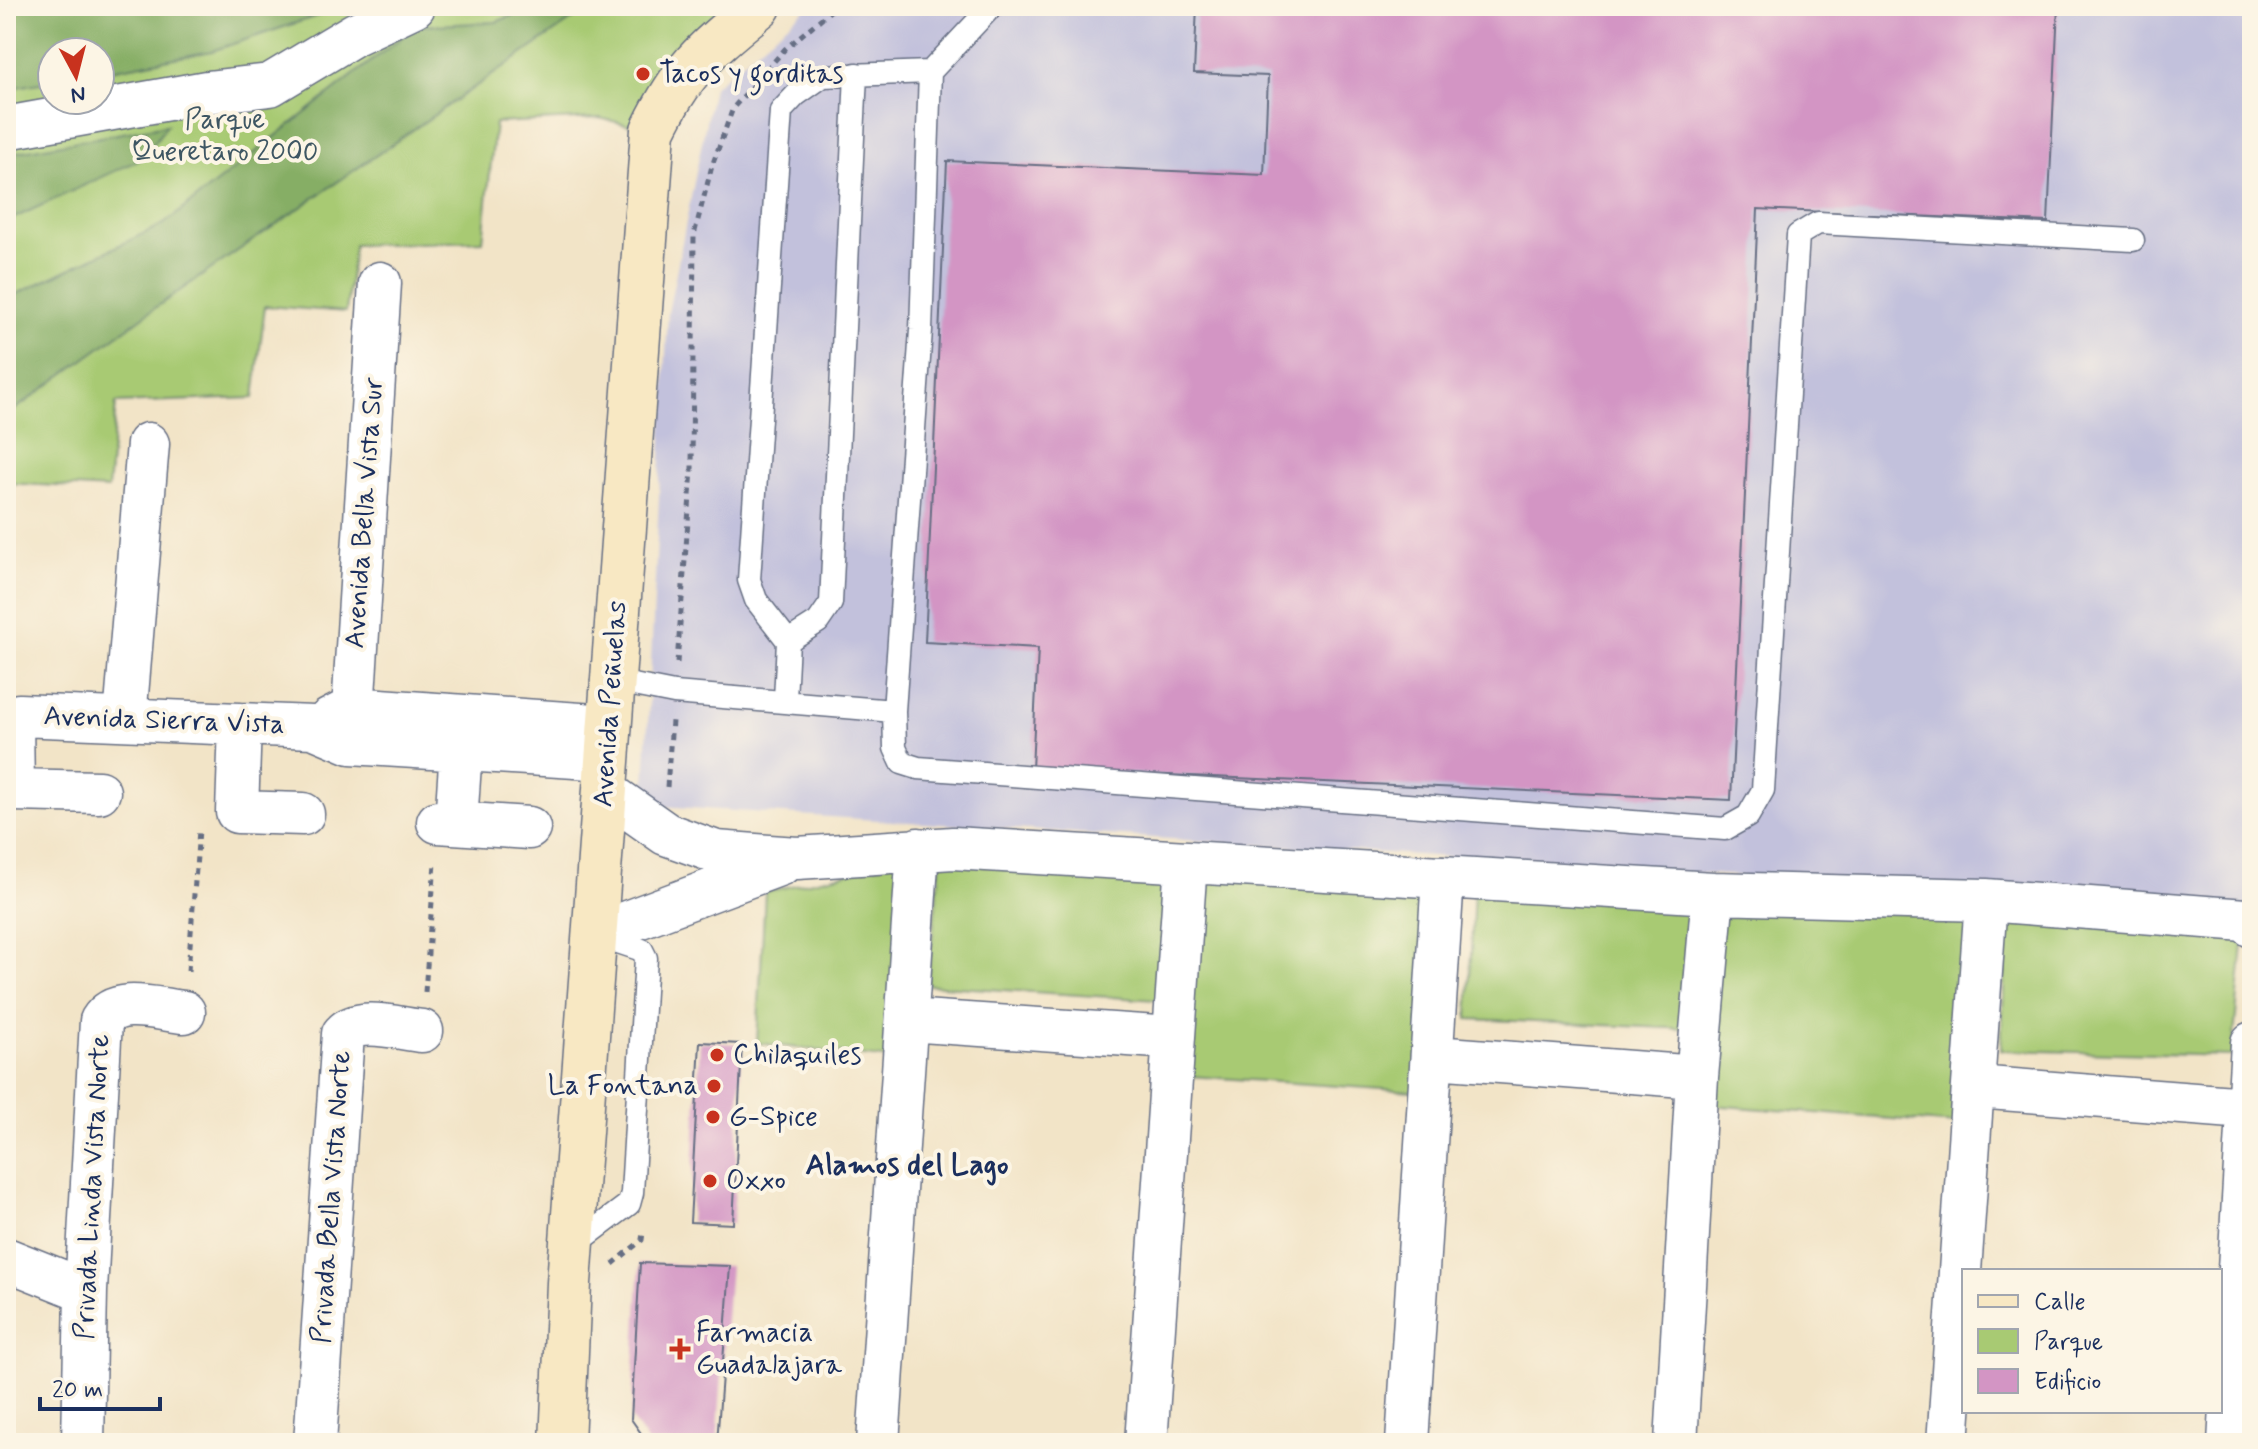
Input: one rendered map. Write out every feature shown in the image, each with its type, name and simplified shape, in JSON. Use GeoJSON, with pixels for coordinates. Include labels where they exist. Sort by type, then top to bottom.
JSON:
{"type":"FeatureCollection","features":[{"type":"Feature","properties":{"kind":"street"},"geometry":{"type":"LineString","coordinates":[[6,128],[207,92],[270,85],[355,34],[414,6]]}},
{"type":"Feature","properties":{"kind":"street","name":"Avenida Peñuelas"},"geometry":{"type":"LineString","coordinates":[[562,1443],[571,1265],[653,130],[673,88],[695,60],[759,6]]}},
{"type":"Feature","properties":{"kind":"street","name":"Avenida Bella Vista Sur"},"geometry":{"type":"LineString","coordinates":[[339,726],[380,283]]}},
{"type":"Feature","properties":{"kind":"street"},"geometry":{"type":"LineString","coordinates":[[125,719],[148,444]]}},
{"type":"Feature","properties":{"kind":"street","name":"Avenida Sierra Vista"},"geometry":{"type":"LineString","coordinates":[[99,792],[13,790],[12,720],[15,716],[339,726],[607,759]]}},
{"type":"Feature","properties":{"kind":"street"},"geometry":{"type":"LineString","coordinates":[[240,724],[219,811],[303,814]]}},
{"type":"Feature","properties":{"kind":"street","name":"Avenida Sierra Vista"},"geometry":{"type":"LineString","coordinates":[[339,726],[461,749],[607,759]]}},
{"type":"Feature","properties":{"kind":"street"},"geometry":{"type":"LineString","coordinates":[[461,749],[447,822],[529,828]]}},
{"type":"Feature","properties":{"kind":"street"},"geometry":{"type":"LineString","coordinates":[[607,759],[666,834],[716,852],[797,858],[918,849],[1713,893],[1986,900],[2245,920],[2252,926]]}},
{"type":"Feature","properties":{"kind":"street"},"geometry":{"type":"LineString","coordinates":[[878,1443],[918,849]]}},
{"type":"Feature","properties":{"kind":"street"},"geometry":{"type":"LineString","coordinates":[[595,934],[797,858]]}},
{"type":"Feature","properties":{"kind":"street"},"geometry":{"type":"LineString","coordinates":[[1146,1443],[1186,862]]}},
{"type":"Feature","properties":{"kind":"street"},"geometry":{"type":"LineString","coordinates":[[1407,1443],[1434,1057],[1443,877]]}},
{"type":"Feature","properties":{"kind":"street"},"geometry":{"type":"LineString","coordinates":[[1676,1443],[1697,1077],[1713,893]]}},
{"type":"Feature","properties":{"kind":"street"},"geometry":{"type":"LineString","coordinates":[[1948,1443],[1976,1087],[1986,900]]}},
{"type":"Feature","properties":{"kind":"street","name":"Privada Linda Vista Norte"},"geometry":{"type":"LineString","coordinates":[[83,1443],[86,1291],[101,1021],[107,1011],[117,1006],[184,1012]]}},
{"type":"Feature","properties":{"kind":"street"},"geometry":{"type":"LineString","coordinates":[[907,1020],[1172,1038]]}},
{"type":"Feature","properties":{"kind":"street","name":"Privada Bella Vista Norte"},"geometry":{"type":"LineString","coordinates":[[315,1443],[343,1034],[349,1027],[360,1024],[422,1031]]}},
{"type":"Feature","properties":{"kind":"street"},"geometry":{"type":"LineString","coordinates":[[2229,1443],[2252,1043]]}},
{"type":"Feature","properties":{"kind":"street"},"geometry":{"type":"LineString","coordinates":[[1434,1057],[1697,1077]]}},
{"type":"Feature","properties":{"kind":"street"},"geometry":{"type":"LineString","coordinates":[[1976,1087],[2246,1108]]}},
{"type":"Feature","properties":{"kind":"street"},"geometry":{"type":"LineString","coordinates":[[6,1259],[86,1291]]}},
{"type":"Feature","properties":{"kind":"lane"},"geometry":{"type":"LineString","coordinates":[[992,6],[930,72],[921,330],[894,711],[895,748],[902,763],[918,768],[1725,829],[1748,816],[1763,790],[1798,235],[1818,223],[2133,240]]}},
{"type":"Feature","properties":{"kind":"lane"},"geometry":{"type":"LineString","coordinates":[[785,699],[788,641],[756,600],[749,580],[781,111],[796,95],[823,76],[930,72]]}},
{"type":"Feature","properties":{"kind":"lane"},"geometry":{"type":"LineString","coordinates":[[788,641],[818,622],[831,603],[856,74]]}},
{"type":"Feature","properties":{"kind":"lane"},"geometry":{"type":"LineString","coordinates":[[613,681],[674,693],[785,699],[894,711]]}},
{"type":"Feature","properties":{"kind":"path"},"geometry":{"type":"LineString","coordinates":[[666,834],[692,470],[694,235],[712,166],[733,108],[785,49],[836,6]]}},
{"type":"Feature","properties":{"kind":"path"},"geometry":{"type":"LineString","coordinates":[[184,1012],[219,811]]}},
{"type":"Feature","properties":{"kind":"path"},"geometry":{"type":"LineString","coordinates":[[422,1031],[447,822]]}},
{"type":"Feature","properties":{"kind":"path"},"geometry":{"type":"LineString","coordinates":[[571,1265],[608,1268],[642,1240],[644,1224]]}},
{"type":"Feature","properties":{"kind":"shaded area"},"geometry":{"type":"Polygon","coordinates":[[[809,6],[2252,6],[2252,909],[644,805],[668,313],[713,87],[809,6]]]}},
{"type":"Feature","properties":{"kind":"green space","name":"Parque Queretaro 2000"},"geometry":{"type":"Polygon","coordinates":[[[6,6],[768,6],[653,130],[599,118],[495,123],[483,241],[354,245],[346,312],[265,306],[254,398],[116,403],[108,489],[6,483],[6,6]]]}},
{"type":"Feature","properties":{"kind":"green space"},"geometry":{"type":"Polygon","coordinates":[[[6,6],[347,6],[212,51],[116,69],[116,36],[36,36],[36,84],[6,89],[6,6]]]}},
{"type":"Feature","properties":{"kind":"green space"},"geometry":{"type":"Polygon","coordinates":[[[536,6],[592,6],[155,308],[6,416],[6,299],[164,224],[416,26],[496,22],[536,6]]]}},
{"type":"Feature","properties":{"kind":"green space"},"geometry":{"type":"Polygon","coordinates":[[[167,125],[143,158],[6,222],[6,154],[167,125]]]}},
{"type":"Feature","properties":{"kind":"green space"},"geometry":{"type":"Polygon","coordinates":[[[908,859],[898,1060],[757,1043],[765,892],[908,859]]]}},
{"type":"Feature","properties":{"kind":"green space"},"geometry":{"type":"Polygon","coordinates":[[[941,859],[1173,870],[1171,1001],[927,985],[941,859]]]}},
{"type":"Feature","properties":{"kind":"green space"},"geometry":{"type":"Polygon","coordinates":[[[1187,863],[1440,881],[1427,1092],[1174,1075],[1187,863]]]}},
{"type":"Feature","properties":{"kind":"green space"},"geometry":{"type":"Polygon","coordinates":[[[1474,889],[1701,900],[1689,1029],[1468,1019],[1474,889]]]}},
{"type":"Feature","properties":{"kind":"green space"},"geometry":{"type":"Polygon","coordinates":[[[1705,900],[1982,901],[1956,1124],[1684,1103],[1705,900]]]}},
{"type":"Feature","properties":{"kind":"green space"},"geometry":{"type":"Polygon","coordinates":[[[2007,922],[2244,935],[2232,1056],[2001,1050],[2007,922]]]}},
{"type":"Feature","properties":{"kind":"building"},"geometry":{"type":"Polygon","coordinates":[[[1197,6],[2058,6],[2048,222],[1758,209],[1731,800],[1032,769],[1038,648],[925,642],[947,161],[1264,175],[1268,76],[1194,73],[1197,6]]]}},
{"type":"Feature","properties":{"kind":"building"},"geometry":{"type":"Polygon","coordinates":[[[700,1042],[742,1044],[733,1224],[690,1222],[700,1042]]]}},
{"type":"Feature","properties":{"kind":"building","name":"Farmacia Guadalajara"},"geometry":{"type":"Polygon","coordinates":[[[640,1263],[730,1266],[717,1443],[648,1443],[631,1419],[640,1263]]]}},
{"type":"Feature","properties":{"kind":"place","name":"Tacos y gorditas"},"geometry":{"type":"Point","coordinates":[643,74]}},
{"type":"Feature","properties":{"kind":"place","name":"Chilaquiles"},"geometry":{"type":"Point","coordinates":[717,1055]}},
{"type":"Feature","properties":{"kind":"place","name":"La Fontana"},"geometry":{"type":"Point","coordinates":[714,1086]}},
{"type":"Feature","properties":{"kind":"place","name":"G-Spice"},"geometry":{"type":"Point","coordinates":[713,1117]}},
{"type":"Feature","properties":{"kind":"place","name":"Oxxo"},"geometry":{"type":"Point","coordinates":[710,1181]}},
{"type":"Feature","properties":{"kind":"place","name":"Farmacia Guadalajara"},"geometry":{"type":"Point","coordinates":[680,1349]}},
{"type":"Feature","properties":{"kind":"district","name":"Alamos del Lago"},"geometry":{"type":"Point","coordinates":[907,1165]}}]}
